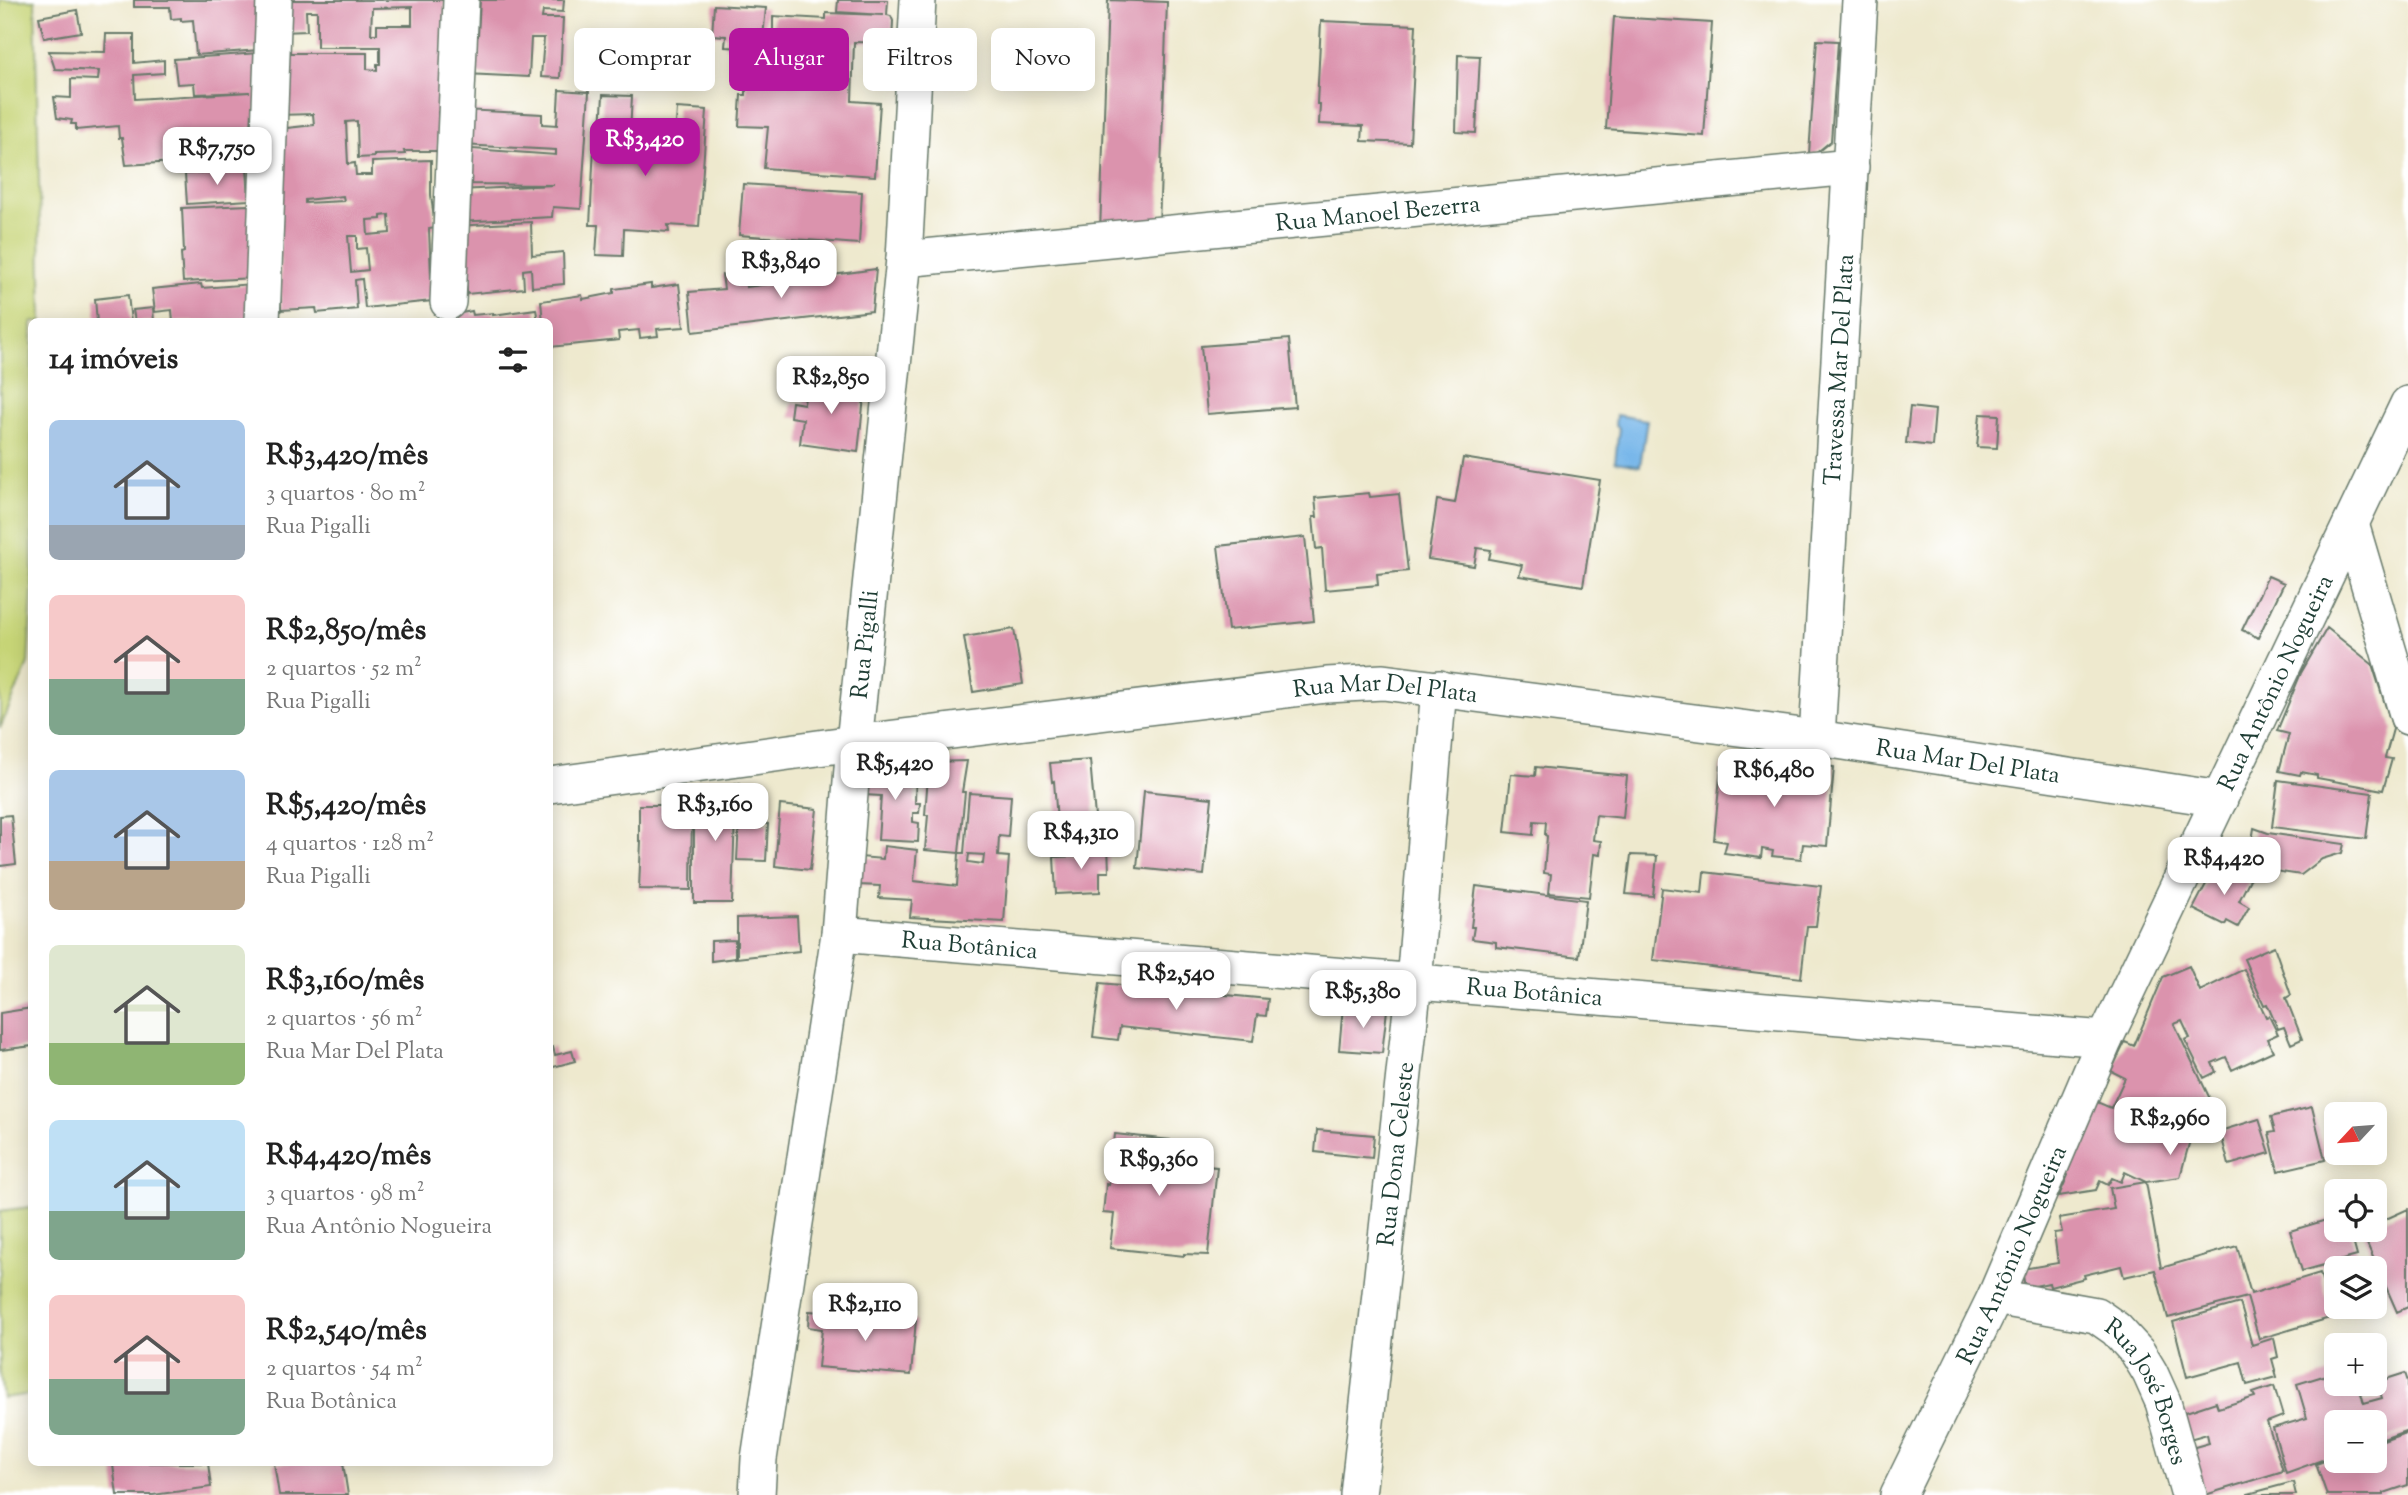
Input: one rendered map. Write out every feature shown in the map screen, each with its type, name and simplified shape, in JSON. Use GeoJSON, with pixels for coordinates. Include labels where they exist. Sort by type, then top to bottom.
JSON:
{"type":"FeatureCollection","features":[{"type":"Feature","properties":{"kind":"street"},"geometry":{"type":"LineString","coordinates":[[261,318],[274,0]]}},
{"type":"Feature","properties":{"kind":"street"},"geometry":{"type":"LineString","coordinates":[[448,302],[461,0]]}},
{"type":"Feature","properties":{"kind":"street","name":"Rua Pigalli"},"geometry":{"type":"LineString","coordinates":[[757,1495],[759,1460],[839,934],[854,743],[904,259],[918,0]]}},
{"type":"Feature","properties":{"kind":"street","name":"Travessa Mar Del Plata"},"geometry":{"type":"LineString","coordinates":[[1817,738],[1860,0]]}},
{"type":"Feature","properties":{"kind":"street","name":"Rua Manoel Bezerra"},"geometry":{"type":"LineString","coordinates":[[904,259],[1851,167]]}},
{"type":"Feature","properties":{"kind":"street","name":"Rua Antônio Nogueira"},"geometry":{"type":"LineString","coordinates":[[1898,1495],[1995,1297],[2105,1039],[2408,404]]}},
{"type":"Feature","properties":{"kind":"street"},"geometry":{"type":"LineString","coordinates":[[2351,524],[2408,717]]}},
{"type":"Feature","properties":{"kind":"street","name":"Rua Mar Del Plata"},"geometry":{"type":"LineString","coordinates":[[553,785],[854,743],[1327,685],[1383,682],[1817,738],[2220,799]]}},
{"type":"Feature","properties":{"kind":"street","name":"Rua Dona Celeste"},"geometry":{"type":"LineString","coordinates":[[1358,1495],[1414,982],[1439,688]]}},
{"type":"Feature","properties":{"kind":"street","name":"Rua Botânica"},"geometry":{"type":"LineString","coordinates":[[839,934],[2105,1039]]}},
{"type":"Feature","properties":{"kind":"street","name":"Rua José Borges"},"geometry":{"type":"LineString","coordinates":[[1995,1297],[2096,1315],[2116,1329],[2138,1353],[2163,1402],[2189,1495]]}},
{"type":"Feature","properties":{"kind":"green space"},"geometry":{"type":"Polygon","coordinates":[[[0,0],[35,0],[42,318],[28,318],[28,664],[0,728],[0,0]]]}},
{"type":"Feature","properties":{"kind":"green space"},"geometry":{"type":"Polygon","coordinates":[[[28,1207],[28,1394],[3,1398],[0,1371],[0,1211],[28,1207]]]}},
{"type":"Feature","properties":{"kind":"water"},"geometry":{"type":"Polygon","coordinates":[[[1616,415],[1647,420],[1640,466],[1615,462],[1619,428],[1615,426],[1616,415]]]}},
{"type":"Feature","properties":{"kind":"building"},"geometry":{"type":"Polygon","coordinates":[[[134,0],[261,0],[259,50],[196,55],[193,20],[171,19],[170,7],[134,7],[134,0]]]}},
{"type":"Feature","properties":{"kind":"building"},"geometry":{"type":"Polygon","coordinates":[[[283,0],[445,0],[443,112],[438,112],[438,151],[404,151],[405,154],[358,158],[357,121],[346,122],[348,164],[355,163],[356,175],[372,175],[372,162],[431,160],[435,228],[429,229],[432,301],[365,308],[362,279],[355,280],[357,309],[317,313],[316,308],[281,310],[278,129],[314,125],[313,114],[277,115],[282,53],[367,53],[367,69],[377,70],[377,64],[380,64],[380,47],[317,47],[317,11],[306,11],[307,31],[282,32],[283,0]],[[412,7],[372,8],[371,34],[377,34],[377,25],[412,25],[412,7]],[[343,196],[305,200],[305,203],[344,201],[343,196]],[[389,215],[381,216],[381,219],[367,220],[368,235],[390,233],[389,215]],[[348,236],[351,272],[368,270],[366,248],[357,249],[357,236],[348,236]]]}},
{"type":"Feature","properties":{"kind":"building"},"geometry":{"type":"Polygon","coordinates":[[[480,0],[564,0],[563,12],[543,11],[542,18],[563,18],[560,78],[541,77],[544,38],[531,38],[529,77],[466,74],[468,36],[478,36],[480,0]]]}},
{"type":"Feature","properties":{"kind":"building"},"geometry":{"type":"Polygon","coordinates":[[[838,0],[888,0],[887,15],[891,16],[893,21],[893,28],[863,28],[863,42],[854,42],[852,101],[880,103],[875,176],[764,168],[768,127],[739,126],[741,95],[746,95],[746,91],[849,91],[849,28],[773,28],[773,16],[826,19],[826,13],[884,15],[837,12],[838,0]]]}},
{"type":"Feature","properties":{"kind":"building"},"geometry":{"type":"Polygon","coordinates":[[[1108,0],[1167,2],[1159,226],[1100,232],[1108,0]]]}},
{"type":"Feature","properties":{"kind":"building"},"geometry":{"type":"Polygon","coordinates":[[[714,5],[766,8],[764,28],[729,28],[729,47],[725,47],[726,36],[715,35],[715,28],[712,28],[714,5]]]}},
{"type":"Feature","properties":{"kind":"building"},"geometry":{"type":"Polygon","coordinates":[[[77,10],[81,32],[44,38],[39,17],[77,10]]]}},
{"type":"Feature","properties":{"kind":"building"},"geometry":{"type":"Polygon","coordinates":[[[1614,17],[1712,23],[1704,136],[1606,129],[1614,17]]]}},
{"type":"Feature","properties":{"kind":"building"},"geometry":{"type":"Polygon","coordinates":[[[1321,21],[1416,25],[1410,143],[1362,141],[1363,126],[1319,124],[1320,104],[1317,104],[1321,21]]]}},
{"type":"Feature","properties":{"kind":"building"},"geometry":{"type":"Polygon","coordinates":[[[106,34],[134,34],[134,63],[164,60],[164,73],[134,75],[135,99],[250,92],[195,94],[194,83],[177,84],[174,59],[259,53],[256,128],[249,128],[251,163],[193,167],[192,133],[183,133],[183,147],[174,148],[175,162],[126,165],[118,126],[76,130],[76,124],[71,124],[72,120],[57,118],[54,97],[71,98],[71,79],[98,80],[99,71],[55,69],[49,51],[105,52],[106,34]]]}},
{"type":"Feature","properties":{"kind":"building"},"geometry":{"type":"Polygon","coordinates":[[[1817,40],[1838,41],[1831,141],[1815,154],[1809,154],[1817,40]]]}},
{"type":"Feature","properties":{"kind":"building"},"geometry":{"type":"Polygon","coordinates":[[[1458,55],[1480,56],[1476,133],[1456,132],[1458,55]]]}},
{"type":"Feature","properties":{"kind":"building"},"geometry":{"type":"Polygon","coordinates":[[[559,90],[589,92],[581,209],[553,207],[552,217],[459,222],[459,190],[554,185],[459,184],[459,148],[556,155],[556,150],[462,145],[464,110],[542,114],[542,124],[557,125],[559,90]]]}},
{"type":"Feature","properties":{"kind":"building"},"geometry":{"type":"Polygon","coordinates":[[[603,95],[632,96],[629,152],[674,154],[677,108],[707,110],[699,227],[668,225],[669,232],[624,229],[623,256],[596,255],[598,225],[590,225],[594,146],[600,146],[603,95]]]}},
{"type":"Feature","properties":{"kind":"building"},"geometry":{"type":"Polygon","coordinates":[[[247,169],[249,200],[187,204],[185,174],[247,169]]]}},
{"type":"Feature","properties":{"kind":"building"},"geometry":{"type":"Polygon","coordinates":[[[743,184],[862,192],[859,244],[739,235],[743,184]]]}},
{"type":"Feature","properties":{"kind":"building"},"geometry":{"type":"Polygon","coordinates":[[[249,205],[252,278],[183,282],[182,208],[249,205]]]}},
{"type":"Feature","properties":{"kind":"building"},"geometry":{"type":"Polygon","coordinates":[[[531,222],[532,255],[563,252],[564,284],[532,287],[531,269],[523,270],[524,288],[467,294],[466,262],[453,226],[531,222]]]}},
{"type":"Feature","properties":{"kind":"building"},"geometry":{"type":"Polygon","coordinates":[[[876,269],[872,311],[693,332],[689,292],[724,289],[722,275],[744,271],[746,287],[876,269]]]}},
{"type":"Feature","properties":{"kind":"building"},"geometry":{"type":"Polygon","coordinates":[[[201,284],[202,288],[252,284],[254,318],[173,318],[172,310],[155,312],[152,289],[201,284]]]}},
{"type":"Feature","properties":{"kind":"building"},"geometry":{"type":"Polygon","coordinates":[[[651,284],[651,288],[679,284],[684,327],[657,329],[658,336],[640,338],[639,330],[618,332],[619,340],[553,347],[553,318],[543,318],[541,301],[582,295],[583,299],[614,293],[614,289],[651,284]]]}},
{"type":"Feature","properties":{"kind":"building"},"geometry":{"type":"Polygon","coordinates":[[[128,295],[131,318],[97,318],[95,299],[128,295]]]}},
{"type":"Feature","properties":{"kind":"building"},"geometry":{"type":"Polygon","coordinates":[[[153,308],[154,318],[134,318],[133,310],[153,308]]]}},
{"type":"Feature","properties":{"kind":"building"},"geometry":{"type":"Polygon","coordinates":[[[536,309],[537,318],[451,318],[451,315],[472,311],[473,315],[536,309]]]}},
{"type":"Feature","properties":{"kind":"building"},"geometry":{"type":"Polygon","coordinates":[[[1289,339],[1295,407],[1207,414],[1201,346],[1289,339]]]}},
{"type":"Feature","properties":{"kind":"building"},"geometry":{"type":"Polygon","coordinates":[[[807,381],[865,388],[858,452],[800,444],[803,419],[790,417],[792,402],[804,404],[807,381]]]}},
{"type":"Feature","properties":{"kind":"building"},"geometry":{"type":"Polygon","coordinates":[[[1910,407],[1935,410],[1932,446],[1906,443],[1910,407]]]}},
{"type":"Feature","properties":{"kind":"building"},"geometry":{"type":"Polygon","coordinates":[[[1980,414],[1999,415],[1997,448],[1977,447],[1980,414]]]}},
{"type":"Feature","properties":{"kind":"building"},"geometry":{"type":"Polygon","coordinates":[[[1463,458],[1600,480],[1583,586],[1519,576],[1522,565],[1489,559],[1491,550],[1477,548],[1474,566],[1428,559],[1437,500],[1455,503],[1463,458]]]}},
{"type":"Feature","properties":{"kind":"building"},"geometry":{"type":"Polygon","coordinates":[[[1369,493],[1370,497],[1399,494],[1408,571],[1377,574],[1378,585],[1325,590],[1322,548],[1316,549],[1313,517],[1317,517],[1315,498],[1369,493]]]}},
{"type":"Feature","properties":{"kind":"building"},"geometry":{"type":"Polygon","coordinates":[[[1305,537],[1314,621],[1228,630],[1218,546],[1305,537]]]}},
{"type":"Feature","properties":{"kind":"building"},"geometry":{"type":"Polygon","coordinates":[[[2268,576],[2284,583],[2258,638],[2242,630],[2268,576]]]}},
{"type":"Feature","properties":{"kind":"building"},"geometry":{"type":"Polygon","coordinates":[[[2327,628],[2372,664],[2393,729],[2385,758],[2392,759],[2383,790],[2317,778],[2317,775],[2301,772],[2300,775],[2279,771],[2289,734],[2277,731],[2301,673],[2327,628]]]}},
{"type":"Feature","properties":{"kind":"building"},"geometry":{"type":"Polygon","coordinates":[[[1014,629],[1023,684],[973,692],[964,637],[1014,629]]]}},
{"type":"Feature","properties":{"kind":"building"},"geometry":{"type":"Polygon","coordinates":[[[1090,760],[1095,817],[1057,821],[1050,763],[1090,760]]]}},
{"type":"Feature","properties":{"kind":"building"},"geometry":{"type":"Polygon","coordinates":[[[1782,760],[1834,767],[1827,846],[1803,844],[1801,859],[1772,856],[1773,851],[1762,849],[1761,858],[1724,853],[1727,842],[1714,840],[1721,766],[1755,768],[1754,774],[1767,776],[1767,767],[1780,769],[1782,760]]]}},
{"type":"Feature","properties":{"kind":"building"},"geometry":{"type":"Polygon","coordinates":[[[967,761],[962,792],[965,792],[959,853],[925,850],[929,762],[967,761]]]}},
{"type":"Feature","properties":{"kind":"building"},"geometry":{"type":"Polygon","coordinates":[[[1536,767],[1627,776],[1623,818],[1596,815],[1593,840],[1601,841],[1600,855],[1594,854],[1589,897],[1549,893],[1551,874],[1544,873],[1546,822],[1534,821],[1533,835],[1505,832],[1511,774],[1535,776],[1536,767]]]}},
{"type":"Feature","properties":{"kind":"building"},"geometry":{"type":"Polygon","coordinates":[[[866,768],[916,768],[915,803],[920,803],[919,813],[913,813],[913,822],[919,823],[918,842],[878,840],[881,796],[864,795],[866,768]]]}},
{"type":"Feature","properties":{"kind":"building"},"geometry":{"type":"Polygon","coordinates":[[[2278,780],[2372,793],[2366,839],[2272,827],[2278,780]]]}},
{"type":"Feature","properties":{"kind":"building"},"geometry":{"type":"Polygon","coordinates":[[[740,784],[739,814],[735,815],[732,903],[694,903],[694,790],[740,784]]]}},
{"type":"Feature","properties":{"kind":"building"},"geometry":{"type":"Polygon","coordinates":[[[1144,791],[1212,798],[1204,875],[1137,868],[1144,791]]]}},
{"type":"Feature","properties":{"kind":"building"},"geometry":{"type":"Polygon","coordinates":[[[969,793],[1011,796],[1008,837],[999,836],[998,856],[1009,857],[1004,922],[910,917],[912,900],[879,898],[880,886],[859,885],[860,857],[883,859],[884,846],[917,850],[914,881],[957,886],[959,853],[964,853],[969,793]],[[969,854],[968,862],[983,864],[984,855],[969,854]]]}},
{"type":"Feature","properties":{"kind":"building"},"geometry":{"type":"Polygon","coordinates":[[[639,805],[692,805],[691,890],[639,889],[639,805]]]}},
{"type":"Feature","properties":{"kind":"building"},"geometry":{"type":"Polygon","coordinates":[[[780,805],[817,809],[810,870],[775,866],[780,805]]]}},
{"type":"Feature","properties":{"kind":"building"},"geometry":{"type":"Polygon","coordinates":[[[11,815],[16,864],[0,866],[0,816],[11,815]]]}},
{"type":"Feature","properties":{"kind":"building"},"geometry":{"type":"Polygon","coordinates":[[[739,822],[768,824],[766,861],[737,860],[739,822]]]}},
{"type":"Feature","properties":{"kind":"building"},"geometry":{"type":"Polygon","coordinates":[[[2254,828],[2268,833],[2344,844],[2342,853],[2322,859],[2301,875],[2248,867],[2254,828]]]}},
{"type":"Feature","properties":{"kind":"building"},"geometry":{"type":"Polygon","coordinates":[[[1108,844],[1109,872],[1100,872],[1100,892],[1056,894],[1054,857],[1080,856],[1080,849],[1098,848],[1098,845],[1108,844]]]}},
{"type":"Feature","properties":{"kind":"building"},"geometry":{"type":"Polygon","coordinates":[[[1631,855],[1657,856],[1653,896],[1626,894],[1631,855]]]}},
{"type":"Feature","properties":{"kind":"building"},"geometry":{"type":"Polygon","coordinates":[[[2217,863],[2250,879],[2239,901],[2249,907],[2238,927],[2227,921],[2225,925],[2193,909],[2217,863]]]}},
{"type":"Feature","properties":{"kind":"building"},"geometry":{"type":"Polygon","coordinates":[[[1704,872],[1821,886],[1816,926],[1807,926],[1801,978],[1653,960],[1662,888],[1702,893],[1704,872]]]}},
{"type":"Feature","properties":{"kind":"building"},"geometry":{"type":"Polygon","coordinates":[[[1476,886],[1586,900],[1579,957],[1496,947],[1496,942],[1472,939],[1476,886]]]}},
{"type":"Feature","properties":{"kind":"building"},"geometry":{"type":"Polygon","coordinates":[[[797,916],[799,951],[737,958],[737,918],[797,916]]]}},
{"type":"Feature","properties":{"kind":"building"},"geometry":{"type":"Polygon","coordinates":[[[735,940],[735,958],[711,961],[711,941],[735,940]]]}},
{"type":"Feature","properties":{"kind":"building"},"geometry":{"type":"Polygon","coordinates":[[[2274,946],[2291,995],[2286,998],[2302,1039],[2291,1044],[2284,1027],[2278,1029],[2267,1004],[2264,1005],[2244,959],[2274,946]]]}},
{"type":"Feature","properties":{"kind":"building"},"geometry":{"type":"Polygon","coordinates":[[[2189,966],[2200,991],[2244,969],[2266,1017],[2269,1016],[2278,1034],[2267,1039],[2273,1051],[2232,1070],[2226,1057],[2212,1063],[2216,1072],[2204,1078],[2185,1040],[2190,1038],[2182,1021],[2174,1024],[2212,1103],[2208,1103],[2208,1125],[2194,1124],[2192,1130],[2173,1122],[2177,1114],[2173,1112],[2165,1130],[2190,1140],[2180,1177],[2146,1182],[2125,1172],[2121,1182],[2112,1178],[2108,1185],[2100,1181],[2096,1190],[2059,1196],[2068,1175],[2064,1172],[2097,1102],[2111,1108],[2125,1078],[2111,1071],[2125,1042],[2134,1046],[2163,977],[2189,966]]]}},
{"type":"Feature","properties":{"kind":"building"},"geometry":{"type":"Polygon","coordinates":[[[1100,983],[1268,999],[1266,1016],[1257,1015],[1253,1041],[1120,1027],[1118,1040],[1093,1037],[1100,983]]]}},
{"type":"Feature","properties":{"kind":"building"},"geometry":{"type":"Polygon","coordinates":[[[1343,1006],[1387,1010],[1382,1053],[1339,1050],[1343,1006]]]}},
{"type":"Feature","properties":{"kind":"building"},"geometry":{"type":"Polygon","coordinates":[[[28,1009],[28,1046],[0,1050],[0,1013],[28,1009]]]}},
{"type":"Feature","properties":{"kind":"building"},"geometry":{"type":"Polygon","coordinates":[[[553,1047],[555,1055],[572,1051],[575,1061],[553,1067],[553,1047]]]}},
{"type":"Feature","properties":{"kind":"building"},"geometry":{"type":"Polygon","coordinates":[[[2312,1107],[2324,1160],[2278,1171],[2269,1133],[2275,1132],[2271,1117],[2312,1107]]]}},
{"type":"Feature","properties":{"kind":"building"},"geometry":{"type":"Polygon","coordinates":[[[2259,1119],[2270,1153],[2229,1165],[2220,1131],[2259,1119]]]}},
{"type":"Feature","properties":{"kind":"building"},"geometry":{"type":"Polygon","coordinates":[[[1317,1130],[1374,1135],[1372,1158],[1315,1152],[1317,1130]]]}},
{"type":"Feature","properties":{"kind":"building"},"geometry":{"type":"Polygon","coordinates":[[[1115,1134],[1170,1140],[1170,1146],[1195,1149],[1193,1165],[1217,1167],[1208,1255],[1184,1256],[1110,1248],[1114,1214],[1103,1213],[1115,1134]]]}},
{"type":"Feature","properties":{"kind":"building"},"geometry":{"type":"Polygon","coordinates":[[[2146,1182],[2161,1268],[2237,1246],[2251,1294],[2320,1273],[2324,1287],[2324,1319],[2326,1319],[2259,1339],[2247,1297],[2168,1318],[2155,1270],[2124,1277],[2121,1266],[2050,1287],[2049,1283],[2025,1288],[2022,1269],[2058,1263],[2054,1233],[2062,1232],[2059,1218],[2114,1209],[2110,1188],[2146,1182]]]}},
{"type":"Feature","properties":{"kind":"building"},"geometry":{"type":"Polygon","coordinates":[[[2408,1209],[2408,1307],[2397,1312],[2387,1289],[2387,1256],[2372,1256],[2366,1242],[2387,1242],[2387,1219],[2408,1209]]]}},
{"type":"Feature","properties":{"kind":"building"},"geometry":{"type":"Polygon","coordinates":[[[2324,1221],[2324,1242],[2353,1242],[2357,1256],[2324,1256],[2324,1265],[2302,1271],[2290,1231],[2324,1221]]]}},
{"type":"Feature","properties":{"kind":"building"},"geometry":{"type":"Polygon","coordinates":[[[2240,1303],[2252,1345],[2274,1338],[2278,1357],[2272,1359],[2277,1377],[2247,1385],[2241,1362],[2187,1377],[2173,1322],[2240,1303]]]}},
{"type":"Feature","properties":{"kind":"building"},"geometry":{"type":"Polygon","coordinates":[[[809,1311],[916,1320],[911,1375],[818,1367],[822,1329],[808,1327],[809,1311]]]}},
{"type":"Feature","properties":{"kind":"building"},"geometry":{"type":"Polygon","coordinates":[[[2405,1373],[2408,1382],[2408,1430],[2387,1438],[2387,1410],[2324,1410],[2324,1459],[2286,1473],[2273,1428],[2307,1418],[2297,1384],[2324,1376],[2324,1396],[2362,1396],[2364,1403],[2387,1396],[2387,1379],[2405,1373]]]}},
{"type":"Feature","properties":{"kind":"building"},"geometry":{"type":"Polygon","coordinates":[[[2274,1386],[2283,1416],[2267,1422],[2283,1471],[2205,1495],[2188,1449],[2209,1443],[2207,1434],[2186,1440],[2180,1414],[2216,1402],[2218,1408],[2255,1397],[2253,1393],[2274,1386]]]}},
{"type":"Feature","properties":{"kind":"building"},"geometry":{"type":"Polygon","coordinates":[[[2408,1432],[2408,1485],[2384,1495],[2327,1495],[2316,1464],[2324,1461],[2324,1473],[2387,1473],[2387,1440],[2408,1432]]]}},
{"type":"Feature","properties":{"kind":"building"},"geometry":{"type":"Polygon","coordinates":[[[113,1466],[208,1466],[211,1487],[153,1495],[117,1495],[113,1466]]]}},
{"type":"Feature","properties":{"kind":"building"},"geometry":{"type":"Polygon","coordinates":[[[274,1466],[343,1466],[348,1495],[279,1495],[274,1466]]]}},
{"type":"Feature","properties":{"kind":"building"},"geometry":{"type":"Polygon","coordinates":[[[2293,1482],[2296,1495],[2248,1495],[2248,1494],[2293,1482]]]}}]}
